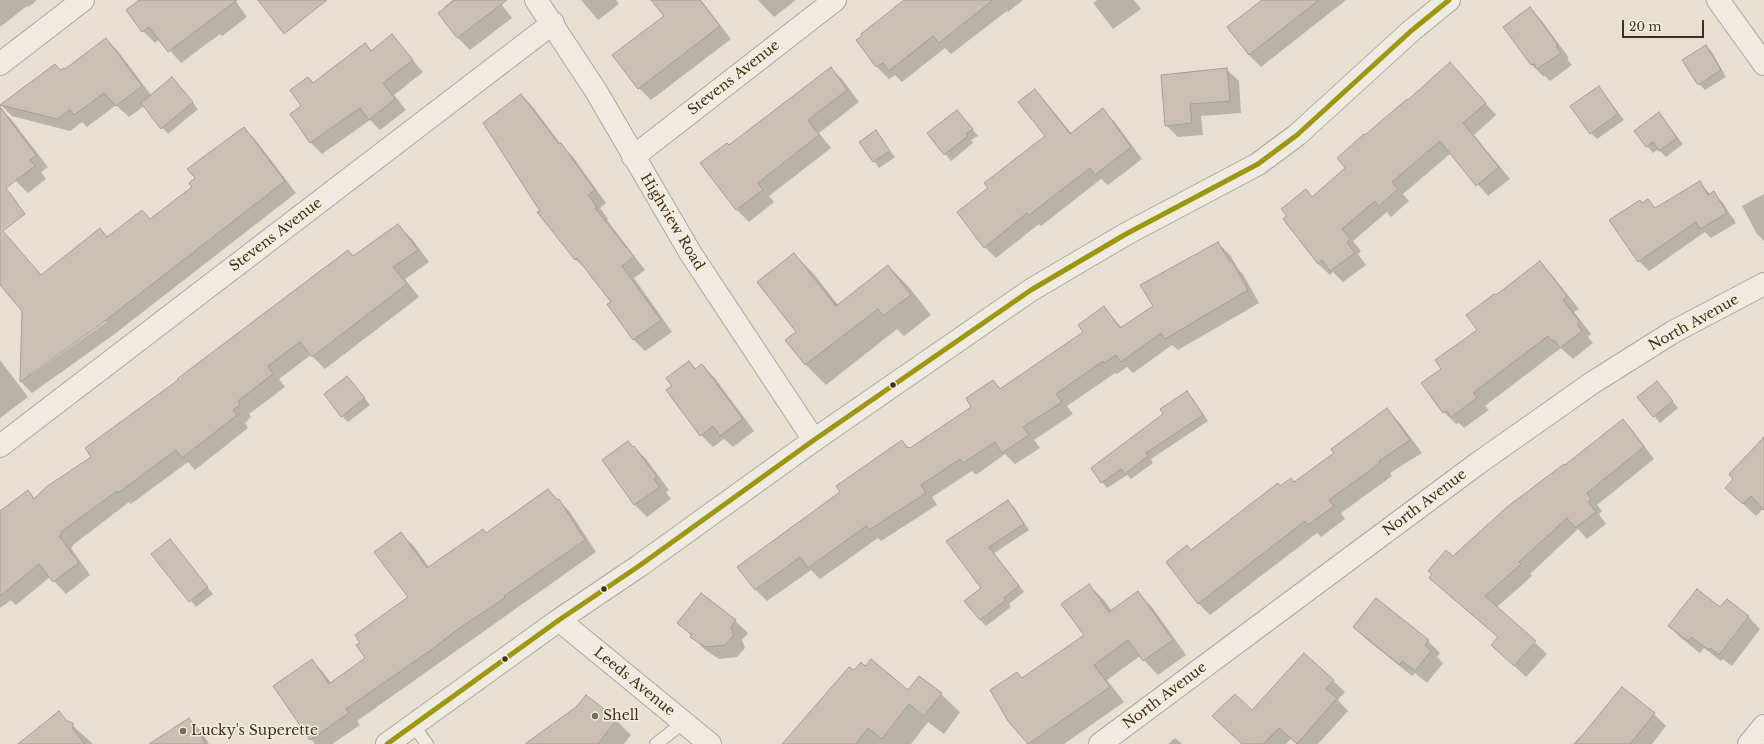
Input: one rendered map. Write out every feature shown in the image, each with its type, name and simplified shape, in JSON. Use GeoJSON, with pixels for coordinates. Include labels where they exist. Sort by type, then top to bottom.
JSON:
{"type":"FeatureCollection","features":[{"type":"Feature","properties":{"kind":"street"},"geometry":{"type":"LineString","coordinates":[[0,64],[83,0]]}},
{"type":"Feature","properties":{"kind":"street","name":"Highview Road"},"geometry":{"type":"LineString","coordinates":[[536,0],[553,23],[596,91],[691,254],[814,440]]}},
{"type":"Feature","properties":{"kind":"street","name":"Stevens Avenue"},"geometry":{"type":"LineString","coordinates":[[633,156],[834,0]]}},
{"type":"Feature","properties":{"kind":"street"},"geometry":{"type":"LineString","coordinates":[[387,744],[559,620],[639,566],[814,440],[1031,290],[1126,234],[1258,164],[1297,135],[1411,31],[1449,0]]}},
{"type":"Feature","properties":{"kind":"street"},"geometry":{"type":"LineString","coordinates":[[1718,0],[1764,64]]}},
{"type":"Feature","properties":{"kind":"street","name":"Stevens Avenue"},"geometry":{"type":"LineString","coordinates":[[0,446],[553,23]]}},
{"type":"Feature","properties":{"kind":"street","name":"North Avenue"},"geometry":{"type":"LineString","coordinates":[[1100,744],[1477,464],[1592,383],[1673,332],[1764,284]]}},
{"type":"Feature","properties":{"kind":"street","name":"Leeds Avenue"},"geometry":{"type":"LineString","coordinates":[[559,620],[710,744]]}},
{"type":"Feature","properties":{"kind":"street"},"geometry":{"type":"LineString","coordinates":[[1749,744],[1764,726]]}},
{"type":"Feature","properties":{"kind":"lane"},"geometry":{"type":"LineString","coordinates":[[656,744],[684,722]]}},
{"type":"Feature","properties":{"kind":"lane"},"geometry":{"type":"LineString","coordinates":[[413,725],[427,744]]}},
{"type":"Feature","properties":{"kind":"building"},"geometry":{"type":"Polygon","coordinates":[[[139,0],[237,0],[168,52],[149,27],[142,32],[126,10],[139,0]]]}},
{"type":"Feature","properties":{"kind":"building"},"geometry":{"type":"Polygon","coordinates":[[[258,0],[327,0],[284,34],[258,0]]]}},
{"type":"Feature","properties":{"kind":"building"},"geometry":{"type":"Polygon","coordinates":[[[455,0],[507,0],[457,38],[438,13],[455,0]]]}},
{"type":"Feature","properties":{"kind":"building"},"geometry":{"type":"Polygon","coordinates":[[[651,0],[700,0],[720,26],[638,89],[612,55],[664,16],[651,0]]]}},
{"type":"Feature","properties":{"kind":"building"},"geometry":{"type":"Polygon","coordinates":[[[904,0],[993,0],[939,43],[933,36],[889,71],[883,63],[876,67],[856,40],[862,36],[861,34],[904,0]]]}},
{"type":"Feature","properties":{"kind":"building"},"geometry":{"type":"Polygon","coordinates":[[[1262,0],[1319,0],[1249,55],[1227,27],[1262,0]]]}},
{"type":"Feature","properties":{"kind":"building"},"geometry":{"type":"Polygon","coordinates":[[[1530,7],[1558,45],[1556,46],[1561,53],[1537,69],[1534,64],[1531,65],[1503,27],[1530,7]]]}},
{"type":"Feature","properties":{"kind":"building"},"geometry":{"type":"Polygon","coordinates":[[[392,34],[413,60],[383,83],[395,99],[369,120],[360,108],[310,143],[290,114],[301,106],[290,90],[308,77],[313,83],[365,43],[371,51],[392,34]]]}},
{"type":"Feature","properties":{"kind":"building"},"geometry":{"type":"Polygon","coordinates":[[[106,38],[142,86],[116,106],[104,93],[74,115],[70,110],[57,119],[0,105],[55,64],[60,70],[65,69],[106,38]]]}},
{"type":"Feature","properties":{"kind":"building"},"geometry":{"type":"Polygon","coordinates":[[[1706,45],[1721,70],[1698,85],[1682,60],[1706,45]]]}},
{"type":"Feature","properties":{"kind":"building"},"geometry":{"type":"Polygon","coordinates":[[[1450,62],[1486,103],[1463,123],[1499,167],[1476,186],[1440,141],[1392,182],[1398,189],[1379,206],[1375,201],[1342,229],[1351,239],[1347,242],[1355,253],[1330,271],[1322,260],[1318,264],[1283,219],[1287,216],[1281,209],[1306,189],[1312,197],[1345,168],[1337,158],[1364,134],[1365,135],[1407,99],[1408,100],[1450,62]]]}},
{"type":"Feature","properties":{"kind":"building"},"geometry":{"type":"Polygon","coordinates":[[[831,67],[847,90],[808,120],[819,135],[758,183],[763,190],[736,210],[700,163],[727,143],[729,145],[831,67]]]}},
{"type":"Feature","properties":{"kind":"building"},"geometry":{"type":"Polygon","coordinates":[[[1227,68],[1230,101],[1190,104],[1192,123],[1165,126],[1161,75],[1227,68]]]}},
{"type":"Feature","properties":{"kind":"building"},"geometry":{"type":"Polygon","coordinates":[[[172,77],[193,102],[161,129],[141,103],[172,77]]]}},
{"type":"Feature","properties":{"kind":"building"},"geometry":{"type":"Polygon","coordinates":[[[1599,86],[1618,114],[1590,134],[1570,106],[1599,86]]]}},
{"type":"Feature","properties":{"kind":"building"},"geometry":{"type":"Polygon","coordinates":[[[1035,89],[1070,134],[1103,108],[1131,147],[1095,175],[1090,168],[1029,215],[1027,213],[984,248],[957,212],[988,188],[984,183],[1045,136],[1018,102],[1035,89]]]}},
{"type":"Feature","properties":{"kind":"building"},"geometry":{"type":"Polygon","coordinates":[[[521,94],[559,144],[561,143],[595,190],[588,195],[597,207],[595,208],[634,257],[622,266],[661,320],[633,340],[607,304],[611,302],[577,258],[575,260],[537,212],[540,211],[483,123],[521,94]]]}},
{"type":"Feature","properties":{"kind":"building"},"geometry":{"type":"Polygon","coordinates":[[[0,107],[36,155],[30,160],[35,166],[6,188],[25,214],[3,231],[41,275],[100,228],[107,237],[142,210],[150,219],[192,187],[189,183],[195,178],[187,169],[244,127],[285,181],[101,324],[20,382],[22,311],[0,285],[0,107]]]}},
{"type":"Feature","properties":{"kind":"building"},"geometry":{"type":"Polygon","coordinates":[[[957,110],[973,129],[966,134],[968,136],[944,155],[927,133],[957,110]]]}},
{"type":"Feature","properties":{"kind":"building"},"geometry":{"type":"Polygon","coordinates":[[[1659,112],[1677,138],[1659,151],[1653,142],[1646,147],[1634,131],[1659,112]]]}},
{"type":"Feature","properties":{"kind":"building"},"geometry":{"type":"Polygon","coordinates":[[[876,130],[890,151],[873,162],[859,142],[876,130]]]}},
{"type":"Feature","properties":{"kind":"building"},"geometry":{"type":"Polygon","coordinates":[[[1700,181],[1708,195],[1714,191],[1727,213],[1700,229],[1696,222],[1638,262],[1609,220],[1640,200],[1642,203],[1648,199],[1655,208],[1700,181]]]}},
{"type":"Feature","properties":{"kind":"building"},"geometry":{"type":"Polygon","coordinates":[[[398,224],[418,250],[393,267],[407,284],[312,357],[300,342],[268,366],[273,374],[238,401],[240,405],[233,410],[237,415],[182,458],[176,450],[118,493],[117,491],[61,532],[62,534],[59,536],[79,563],[53,582],[39,564],[0,596],[0,511],[28,490],[34,499],[46,487],[91,457],[85,448],[178,380],[177,379],[348,250],[353,256],[398,224]]]}},
{"type":"Feature","properties":{"kind":"building"},"geometry":{"type":"Polygon","coordinates":[[[1218,242],[1230,262],[1232,261],[1248,290],[1165,339],[1161,333],[1121,362],[1116,355],[1104,363],[1103,361],[1056,394],[1062,402],[1023,427],[1029,435],[1002,453],[995,442],[963,463],[960,459],[921,485],[926,493],[869,530],[866,526],[808,568],[800,557],[755,590],[737,567],[840,492],[836,486],[902,440],[907,448],[910,448],[971,407],[966,398],[993,380],[1000,389],[1083,332],[1078,325],[1104,306],[1120,328],[1153,306],[1140,285],[1218,242]]]}},
{"type":"Feature","properties":{"kind":"building"},"geometry":{"type":"Polygon","coordinates":[[[794,253],[836,306],[888,265],[911,295],[883,316],[878,309],[805,365],[785,340],[796,332],[757,282],[794,253]]]}},
{"type":"Feature","properties":{"kind":"building"},"geometry":{"type":"Polygon","coordinates":[[[1540,261],[1567,296],[1563,300],[1580,322],[1577,324],[1582,331],[1560,348],[1554,340],[1552,341],[1548,336],[1478,389],[1474,393],[1477,398],[1451,417],[1447,411],[1443,413],[1421,383],[1441,369],[1435,360],[1477,330],[1466,315],[1494,294],[1496,295],[1540,261]]]}},
{"type":"Feature","properties":{"kind":"building"},"geometry":{"type":"Polygon","coordinates":[[[689,361],[695,369],[702,364],[743,419],[720,436],[713,426],[700,436],[666,390],[672,386],[666,378],[689,361]]]}},
{"type":"Feature","properties":{"kind":"building"},"geometry":{"type":"Polygon","coordinates":[[[347,376],[365,398],[341,417],[324,394],[347,376]]]}},
{"type":"Feature","properties":{"kind":"building"},"geometry":{"type":"Polygon","coordinates":[[[1657,381],[1673,401],[1653,417],[1637,397],[1657,381]]]}},
{"type":"Feature","properties":{"kind":"building"},"geometry":{"type":"Polygon","coordinates":[[[1187,391],[1203,415],[1146,453],[1148,456],[1125,474],[1121,469],[1101,483],[1091,468],[1163,414],[1160,409],[1187,391]]]}},
{"type":"Feature","properties":{"kind":"building"},"geometry":{"type":"Polygon","coordinates":[[[1387,408],[1410,440],[1379,461],[1380,463],[1329,500],[1334,506],[1308,525],[1305,521],[1198,604],[1166,562],[1187,545],[1191,550],[1278,483],[1280,486],[1291,478],[1294,482],[1334,453],[1331,449],[1387,408]]]}},
{"type":"Feature","properties":{"kind":"building"},"geometry":{"type":"Polygon","coordinates":[[[1623,419],[1644,447],[1587,493],[1591,499],[1588,502],[1596,512],[1575,528],[1567,518],[1519,562],[1521,564],[1485,596],[1536,641],[1514,666],[1491,645],[1498,637],[1429,578],[1432,574],[1428,571],[1446,550],[1453,556],[1507,507],[1564,464],[1565,465],[1623,419]]]}},
{"type":"Feature","properties":{"kind":"building"},"geometry":{"type":"Polygon","coordinates":[[[1764,437],[1764,510],[1751,496],[1743,504],[1725,488],[1733,479],[1729,474],[1764,437]]]}},
{"type":"Feature","properties":{"kind":"building"},"geometry":{"type":"Polygon","coordinates":[[[628,441],[633,447],[634,446],[657,477],[654,479],[660,487],[634,505],[602,460],[628,441]]]}},
{"type":"Feature","properties":{"kind":"building"},"geometry":{"type":"Polygon","coordinates":[[[548,489],[557,500],[559,499],[585,540],[346,709],[349,713],[310,740],[273,686],[312,659],[329,684],[365,658],[356,645],[360,643],[355,635],[408,597],[374,552],[401,532],[427,568],[483,529],[486,533],[548,489]]]}},
{"type":"Feature","properties":{"kind":"building"},"geometry":{"type":"Polygon","coordinates":[[[1008,500],[1024,524],[989,547],[1019,586],[1004,598],[1006,600],[980,620],[964,601],[981,588],[946,541],[1008,500]]]}},
{"type":"Feature","properties":{"kind":"building"},"geometry":{"type":"Polygon","coordinates":[[[170,539],[208,587],[189,602],[151,554],[170,539]]]}},
{"type":"Feature","properties":{"kind":"building"},"geometry":{"type":"Polygon","coordinates":[[[1089,584],[1109,612],[1138,591],[1173,640],[1143,661],[1128,640],[1094,665],[1110,687],[1028,744],[1008,721],[990,690],[1017,672],[1022,678],[1084,635],[1061,604],[1089,584]]]}},
{"type":"Feature","properties":{"kind":"building"},"geometry":{"type":"Polygon","coordinates":[[[1697,589],[1720,607],[1727,599],[1749,616],[1719,655],[1710,648],[1709,650],[1691,637],[1688,641],[1668,626],[1697,589]]]}},
{"type":"Feature","properties":{"kind":"building"},"geometry":{"type":"Polygon","coordinates":[[[701,593],[736,620],[731,628],[734,635],[725,645],[706,647],[690,637],[692,635],[677,623],[701,593]]]}},
{"type":"Feature","properties":{"kind":"building"},"geometry":{"type":"Polygon","coordinates":[[[1376,598],[1429,640],[1425,645],[1431,651],[1415,671],[1402,661],[1400,665],[1353,627],[1376,598]]]}},
{"type":"Feature","properties":{"kind":"building"},"geometry":{"type":"Polygon","coordinates":[[[1304,653],[1334,680],[1326,689],[1337,698],[1297,744],[1279,728],[1263,744],[1242,744],[1212,716],[1235,694],[1252,710],[1304,653]]]}},
{"type":"Feature","properties":{"kind":"building"},"geometry":{"type":"Polygon","coordinates":[[[871,659],[908,690],[919,676],[942,693],[924,716],[909,704],[882,739],[868,728],[856,744],[782,744],[849,667],[854,670],[861,662],[865,666],[871,659]]]}},
{"type":"Feature","properties":{"kind":"building"},"geometry":{"type":"Polygon","coordinates":[[[1622,687],[1655,713],[1630,744],[1575,744],[1622,687]]]}},
{"type":"Feature","properties":{"kind":"building"},"geometry":{"type":"Polygon","coordinates":[[[586,695],[617,719],[598,744],[525,744],[576,707],[586,695]]]}},
{"type":"Feature","properties":{"kind":"building"},"geometry":{"type":"Polygon","coordinates":[[[59,711],[67,721],[73,723],[73,729],[85,744],[18,744],[59,711]]]}},
{"type":"Feature","properties":{"kind":"building","name":"Lucky's Superette"},"geometry":{"type":"Polygon","coordinates":[[[189,718],[206,744],[149,744],[189,718]]]}},
{"type":"Feature","properties":{"kind":"transit line"},"geometry":{"type":"LineString","coordinates":[[387,744],[559,620],[639,566],[814,440],[1031,290],[1126,234],[1258,164],[1297,135],[1411,31],[1449,0]]}},
{"type":"Feature","properties":{"kind":"place","name":"Shell"},"geometry":{"type":"Point","coordinates":[595,716]}},
{"type":"Feature","properties":{"kind":"place","name":"Lucky's Superette"},"geometry":{"type":"Point","coordinates":[183,731]}}]}
